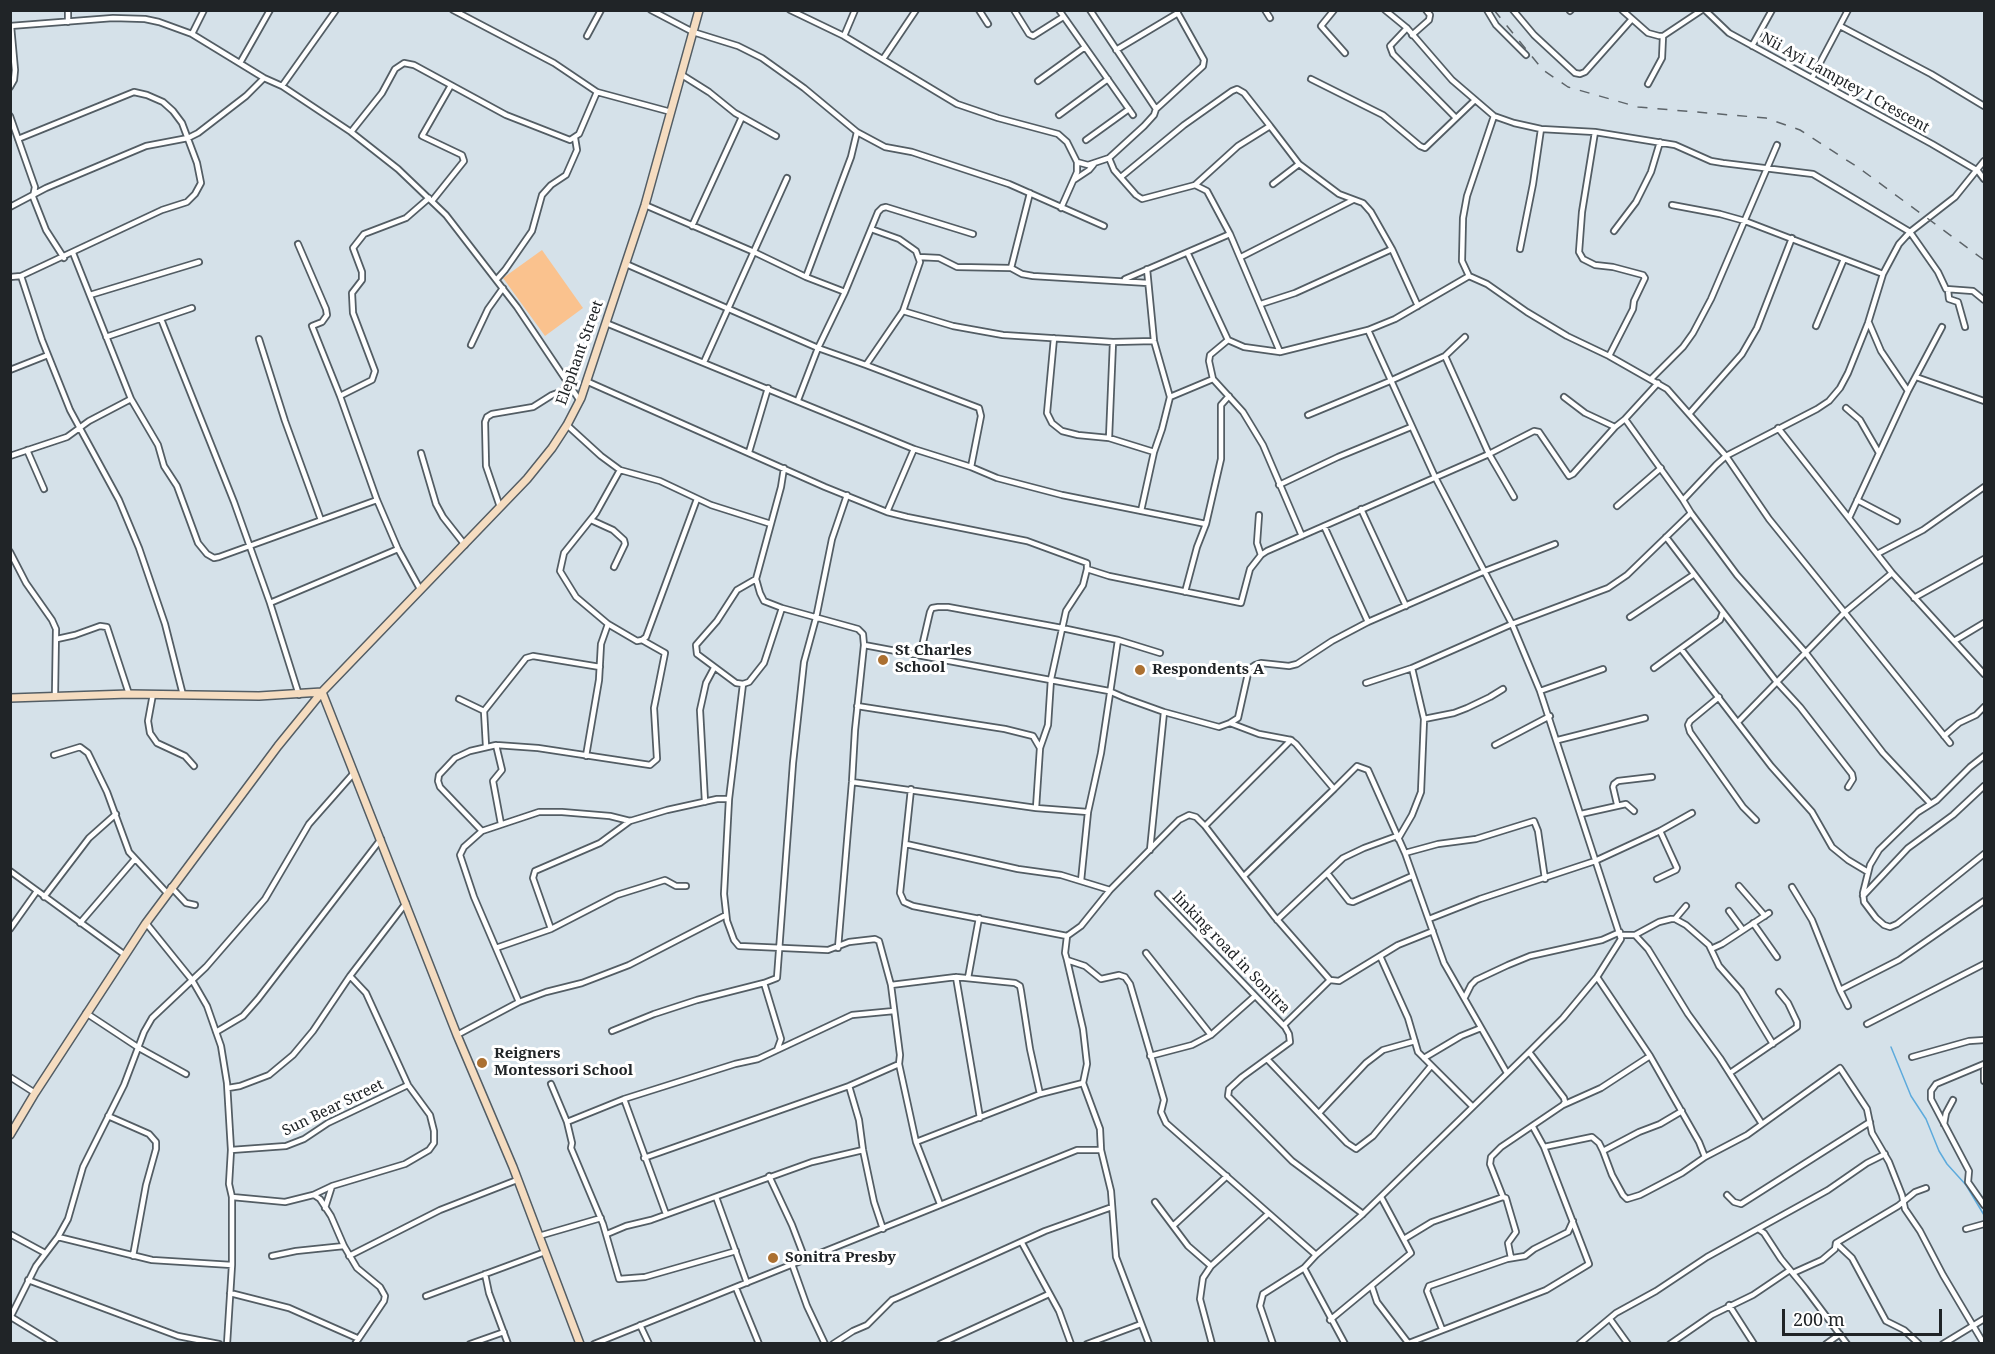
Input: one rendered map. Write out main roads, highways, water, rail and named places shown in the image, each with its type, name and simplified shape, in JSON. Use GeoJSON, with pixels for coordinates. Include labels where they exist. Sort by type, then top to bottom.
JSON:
{"type":"FeatureCollection","features":[{"type":"Feature","properties":{"kind":"main road","name":"Elephant Street"},"geometry":{"type":"LineString","coordinates":[[10,1135],[86,1013],[146,923],[258,771],[322,692],[535,470],[567,425],[580,401],[645,205],[699,10]]}},
{"type":"Feature","properties":{"kind":"main road"},"geometry":{"type":"LineString","coordinates":[[10,698],[129,694],[299,695],[322,692],[457,1035],[518,1180],[580,1344]]}},
{"type":"Feature","properties":{"kind":"waterway"},"geometry":{"type":"LineString","coordinates":[[1891,1047],[1911,1096],[1926,1119],[1939,1151],[1947,1164],[1966,1185],[1984,1215]]}},
{"type":"Feature","properties":{"kind":"railway"},"geometry":{"type":"LineString","coordinates":[[1494,10],[1543,70],[1568,87],[1638,107],[1766,118],[1800,130],[1859,168],[1984,260]]}},
{"type":"Feature","properties":{"kind":"place","name":"St Charles School"},"geometry":{"type":"Point","coordinates":[883,660]}},
{"type":"Feature","properties":{"kind":"place","name":"Respondents A"},"geometry":{"type":"Point","coordinates":[1140,670]}},
{"type":"Feature","properties":{"kind":"place","name":"Reigners Montessori School"},"geometry":{"type":"Point","coordinates":[482,1063]}},
{"type":"Feature","properties":{"kind":"place","name":"Sonitra Presby"},"geometry":{"type":"Point","coordinates":[773,1258]}}]}
